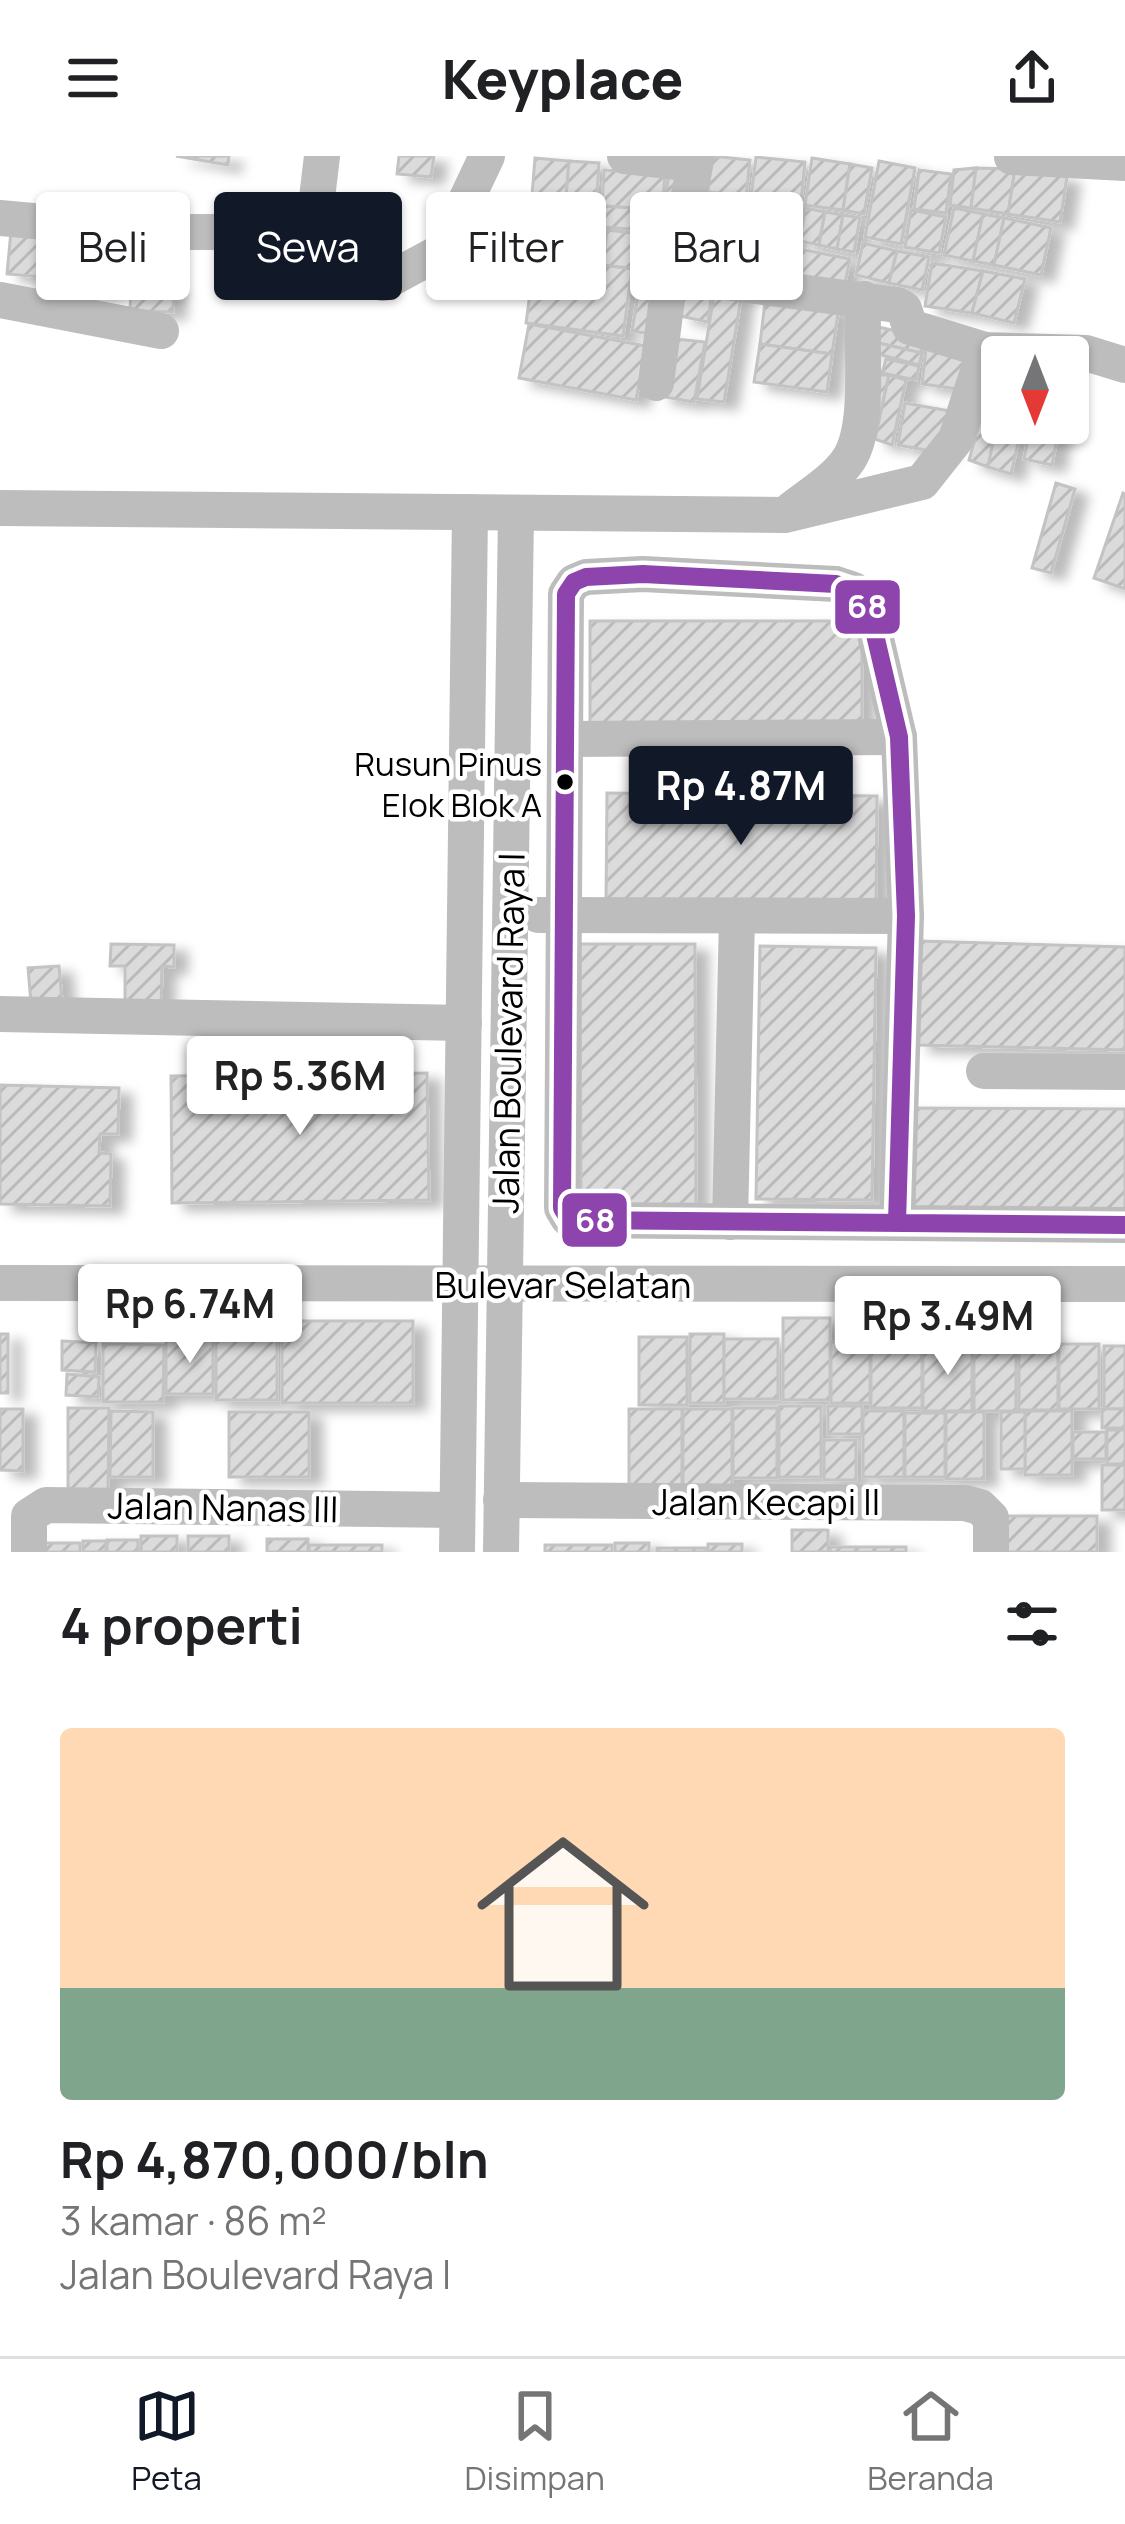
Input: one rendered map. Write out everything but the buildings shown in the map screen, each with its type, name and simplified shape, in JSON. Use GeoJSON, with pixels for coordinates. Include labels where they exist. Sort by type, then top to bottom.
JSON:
{"type":"FeatureCollection","features":[{"type":"Feature","properties":{"kind":"street"},"geometry":{"type":"LineString","coordinates":[[318,192],[322,156]]}},
{"type":"Feature","properties":{"kind":"street"},"geometry":{"type":"LineString","coordinates":[[402,273],[442,251],[488,156]]}},
{"type":"Feature","properties":{"kind":"street"},"geometry":{"type":"LineString","coordinates":[[625,156],[696,160],[690,192]]}},
{"type":"Feature","properties":{"kind":"street"},"geometry":{"type":"LineString","coordinates":[[1000,156],[1125,163]]}},
{"type":"Feature","properties":{"kind":"street"},"geometry":{"type":"LineString","coordinates":[[0,218],[154,232],[214,232]]}},
{"type":"Feature","properties":{"kind":"street"},"geometry":{"type":"LineString","coordinates":[[803,291],[901,307],[910,327],[981,349]]}},
{"type":"Feature","properties":{"kind":"street"},"geometry":{"type":"LineString","coordinates":[[785,515],[831,479],[853,452],[866,378],[860,331],[864,299]]}},
{"type":"Feature","properties":{"kind":"street"},"geometry":{"type":"LineString","coordinates":[[656,383],[669,300]]}},
{"type":"Feature","properties":{"kind":"street"},"geometry":{"type":"LineString","coordinates":[[0,301],[160,331]]}},
{"type":"Feature","properties":{"kind":"street"},"geometry":{"type":"LineString","coordinates":[[1089,354],[1125,365]]}},
{"type":"Feature","properties":{"kind":"street"},"geometry":{"type":"LineString","coordinates":[[0,508],[785,515],[922,482],[956,439],[981,362]]}},
{"type":"Feature","properties":{"kind":"street","name":"Jalan Boulevard Raya I"},"geometry":{"type":"LineString","coordinates":[[457,1552],[470,512]]}},
{"type":"Feature","properties":{"kind":"street","name":"Jalan Boulevard Raya I"},"geometry":{"type":"LineString","coordinates":[[500,1552],[516,513]]}},
{"type":"Feature","properties":{"kind":"street"},"geometry":{"type":"LineString","coordinates":[[896,1223],[906,916],[899,737],[869,609],[854,590],[836,584],[644,574],[586,577],[574,582],[566,594],[562,915],[562,1208],[568,1218],[730,1222],[1125,1225]]}},
{"type":"Feature","properties":{"kind":"street"},"geometry":{"type":"LineString","coordinates":[[567,739],[899,737]]}},
{"type":"Feature","properties":{"kind":"street"},"geometry":{"type":"LineString","coordinates":[[465,914],[906,916]]}},
{"type":"Feature","properties":{"kind":"street"},"geometry":{"type":"LineString","coordinates":[[730,1222],[737,917]]}},
{"type":"Feature","properties":{"kind":"street"},"geometry":{"type":"LineString","coordinates":[[0,1014],[464,1023]]}},
{"type":"Feature","properties":{"kind":"street"},"geometry":{"type":"LineString","coordinates":[[984,1071],[1125,1072]]}},
{"type":"Feature","properties":{"kind":"street","name":"Bulevar Selatan"},"geometry":{"type":"LineString","coordinates":[[0,1283],[1125,1284]]}},
{"type":"Feature","properties":{"kind":"street","name":"Jalan Kecapi II"},"geometry":{"type":"LineString","coordinates":[[501,1500],[965,1503],[991,1517],[991,1552]]}},
{"type":"Feature","properties":{"kind":"street","name":"Jalan Nanas III"},"geometry":{"type":"LineString","coordinates":[[29,1552],[29,1516],[46,1505],[457,1510]]}},
{"type":"Feature","properties":{"kind":"transit line","name":"68"},"geometry":{"type":"LineString","coordinates":[[897,1223],[906,916],[899,737],[869,609],[854,590],[836,584],[643,574],[574,582],[566,594],[562,1208],[568,1218],[577,1220],[1125,1225]]}},
{"type":"Feature","properties":{"kind":"place","name":"Rusun Pinus Elok Blok A"},"geometry":{"type":"Point","coordinates":[565,782]}}]}
